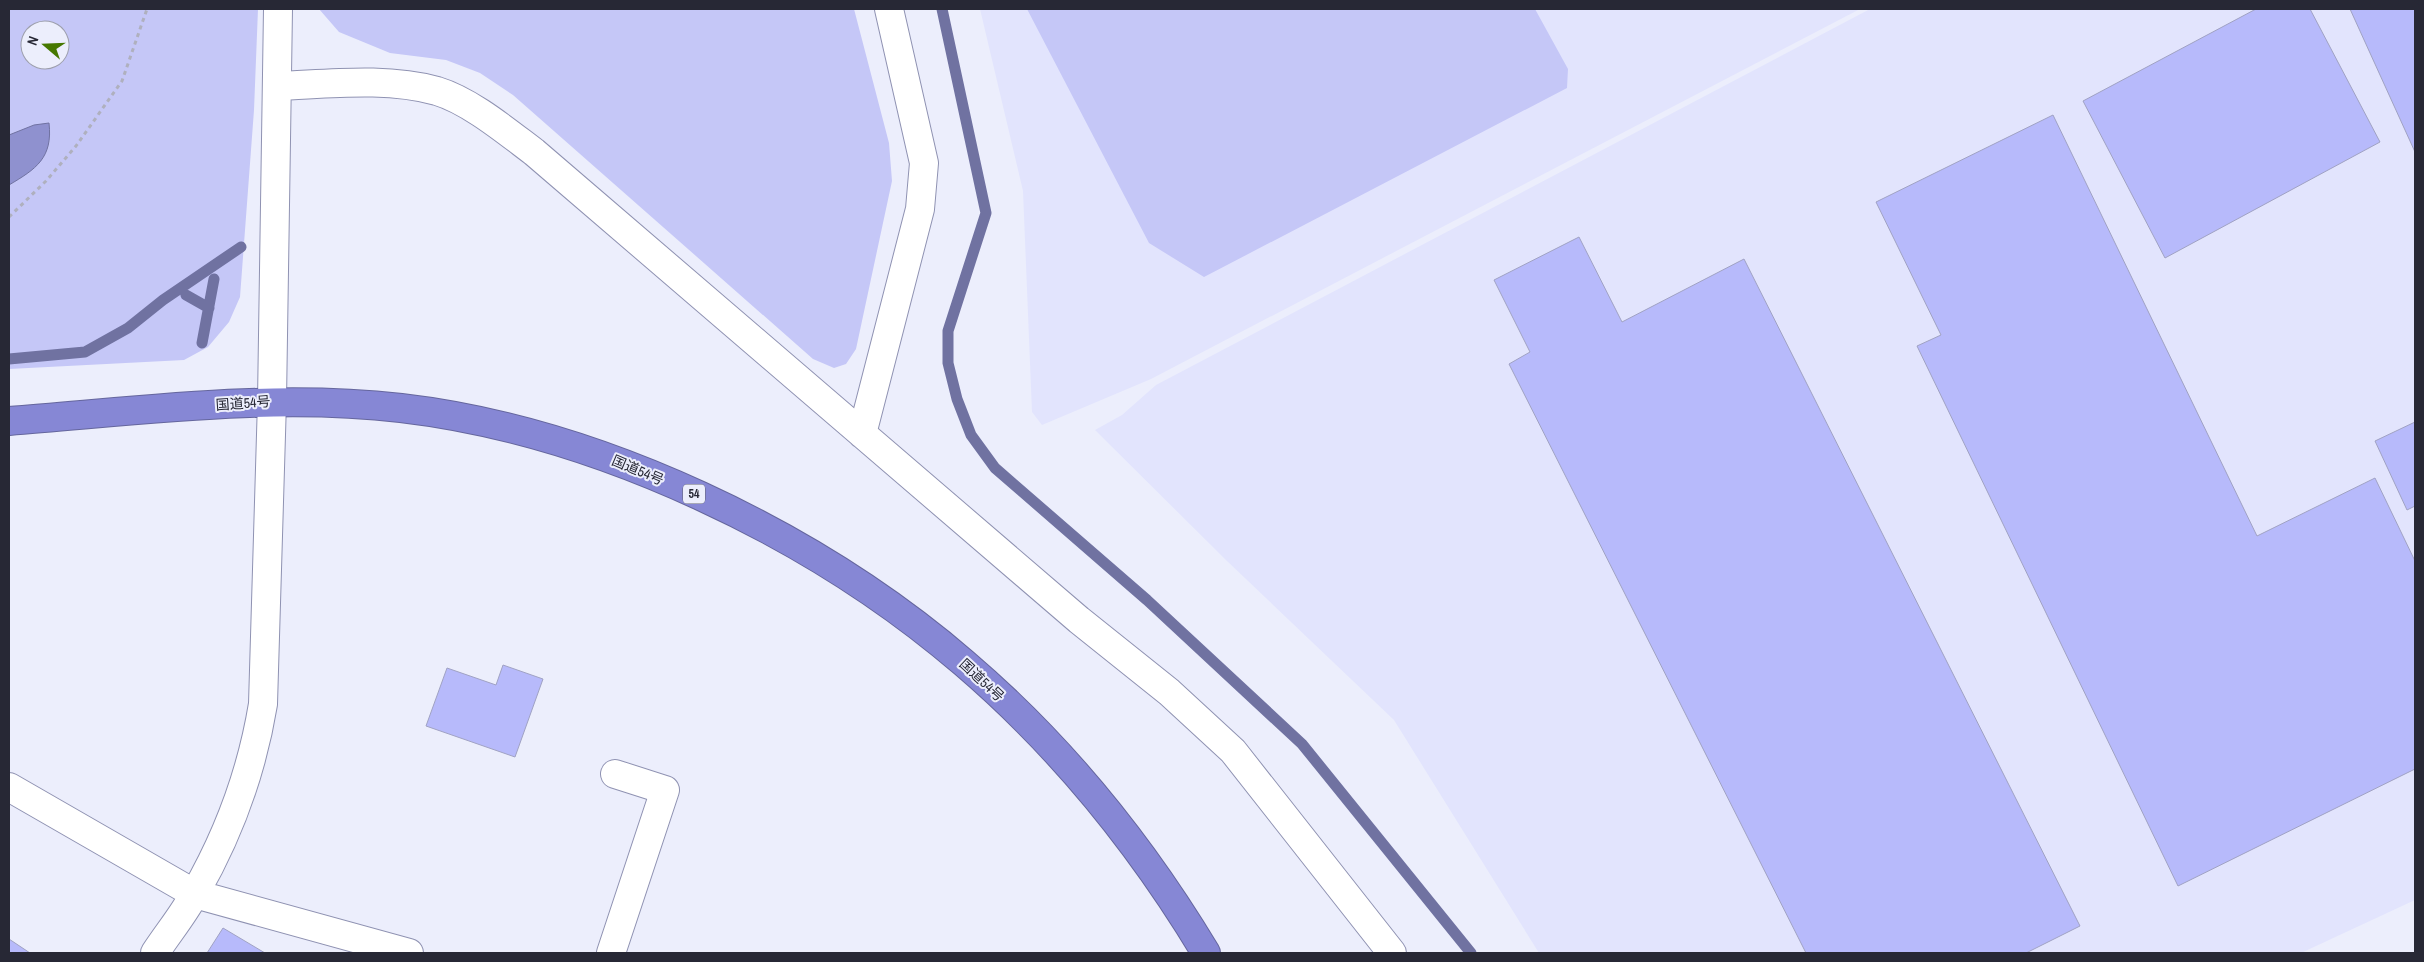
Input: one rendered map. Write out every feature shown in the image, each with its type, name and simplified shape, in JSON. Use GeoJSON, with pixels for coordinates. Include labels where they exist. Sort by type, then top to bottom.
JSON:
{"type":"FeatureCollection","features":[{"type":"Feature","properties":{"kind":"highway","name":"国道54号"},"geometry":{"type":"LineString","coordinates":[[9,421],[272,401],[400,408],[470,419],[524,431],[590,451],[671,484],[724,508],[786,540],[910,620],[965,664],[1038,733],[1116,821],[1174,900],[1206,953]]}},
{"type":"Feature","properties":{"kind":"street"},"geometry":{"type":"LineString","coordinates":[[155,953],[195,894],[227,831],[244,784],[256,742],[263,704],[272,401],[278,9]]}},
{"type":"Feature","properties":{"kind":"street"},"geometry":{"type":"LineString","coordinates":[[862,434],[920,209],[924,164],[889,9]]}},
{"type":"Feature","properties":{"kind":"street"},"geometry":{"type":"LineString","coordinates":[[277,86],[368,82],[411,86],[439,92],[485,116],[534,152],[1079,620],[1169,692],[1233,751],[1392,953]]}},
{"type":"Feature","properties":{"kind":"street"},"geometry":{"type":"LineString","coordinates":[[611,953],[665,790],[616,774]]}},
{"type":"Feature","properties":{"kind":"street"},"geometry":{"type":"LineString","coordinates":[[9,787],[195,894],[409,953]]}},
{"type":"Feature","properties":{"kind":"path"},"geometry":{"type":"LineString","coordinates":[[9,217],[46,181],[76,146],[122,81],[147,9]]}},
{"type":"Feature","properties":{"kind":"shaded area"},"geometry":{"type":"Polygon","coordinates":[[[9,9],[258,9],[254,110],[240,297],[229,322],[208,347],[184,360],[9,369],[9,9]]]}},
{"type":"Feature","properties":{"kind":"shaded area"},"geometry":{"type":"Polygon","coordinates":[[[319,9],[854,9],[889,143],[892,181],[856,349],[846,364],[834,368],[813,359],[513,95],[480,73],[446,60],[390,53],[339,32],[319,9]]]}},
{"type":"Feature","properties":{"kind":"shaded area"},"geometry":{"type":"Polygon","coordinates":[[[980,9],[1860,9],[1151,379],[1042,425],[1032,412],[1023,191],[980,9]]]}},
{"type":"Feature","properties":{"kind":"shaded area"},"geometry":{"type":"Polygon","coordinates":[[[1027,9],[1535,9],[1568,69],[1567,88],[1204,277],[1149,243],[1027,9]]]}},
{"type":"Feature","properties":{"kind":"shaded area"},"geometry":{"type":"Polygon","coordinates":[[[1870,9],[2415,9],[2415,900],[2301,953],[1539,953],[1394,720],[1227,561],[1095,430],[1122,415],[1156,385],[1870,9]]]}},
{"type":"Feature","properties":{"kind":"shaded area"},"geometry":{"type":"Polygon","coordinates":[[[49,123],[50,135],[48,145],[41,161],[35,168],[9,185],[9,135],[34,125],[49,123]]]}},
{"type":"Feature","properties":{"kind":"building"},"geometry":{"type":"Polygon","coordinates":[[[2256,9],[2310,9],[2380,142],[2165,258],[2083,101],[2256,9]]]}},
{"type":"Feature","properties":{"kind":"building"},"geometry":{"type":"Polygon","coordinates":[[[2350,9],[2415,9],[2415,152],[2350,9]]]}},
{"type":"Feature","properties":{"kind":"building"},"geometry":{"type":"Polygon","coordinates":[[[2053,115],[2257,536],[2375,478],[2415,561],[2415,769],[2178,886],[1917,346],[1941,335],[1876,202],[2053,115]]]}},
{"type":"Feature","properties":{"kind":"building"},"geometry":{"type":"Polygon","coordinates":[[[1579,237],[1622,322],[1744,259],[2080,926],[2026,953],[1806,953],[1509,364],[1530,352],[1494,280],[1579,237]]]}},
{"type":"Feature","properties":{"kind":"building"},"geometry":{"type":"Polygon","coordinates":[[[2415,422],[2415,506],[2407,510],[2375,441],[2415,422]]]}},
{"type":"Feature","properties":{"kind":"building"},"geometry":{"type":"Polygon","coordinates":[[[503,665],[543,679],[515,757],[426,726],[447,668],[496,685],[503,665]]]}},
{"type":"Feature","properties":{"kind":"building"},"geometry":{"type":"Polygon","coordinates":[[[223,928],[265,953],[207,953],[223,928]]]}},
{"type":"Feature","properties":{"kind":"building"},"geometry":{"type":"Polygon","coordinates":[[[9,939],[30,953],[9,953],[9,939]]]}},
{"type":"Feature","properties":{"kind":"waterway"},"geometry":{"type":"LineString","coordinates":[[942,9],[986,213],[948,331],[948,363],[957,399],[971,435],[995,468],[1147,600],[1302,744],[1471,953]]}},
{"type":"Feature","properties":{"kind":"waterway"},"geometry":{"type":"LineString","coordinates":[[9,359],[85,352],[128,328],[163,300],[241,247]]}},
{"type":"Feature","properties":{"kind":"waterway"},"geometry":{"type":"LineString","coordinates":[[202,343],[214,279]]}},
{"type":"Feature","properties":{"kind":"waterway"},"geometry":{"type":"LineString","coordinates":[[186,295],[209,308]]}}]}
